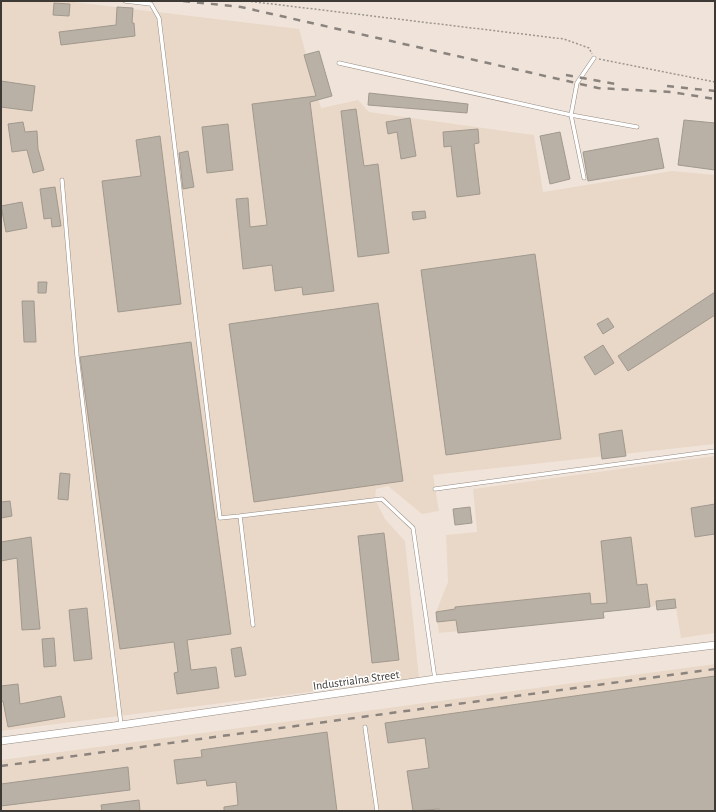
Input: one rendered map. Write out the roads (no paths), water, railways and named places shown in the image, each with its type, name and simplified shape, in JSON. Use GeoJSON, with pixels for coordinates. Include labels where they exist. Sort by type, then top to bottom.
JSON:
{"type":"FeatureCollection","features":[{"type":"Feature","properties":{"kind":"street","name":"Industrialna Street"},"geometry":{"type":"LineString","coordinates":[[1,741],[435,680],[715,645]]}},
{"type":"Feature","properties":{"kind":"lane"},"geometry":{"type":"LineString","coordinates":[[125,1],[151,4],[159,18],[220,518],[382,499],[413,528],[435,680]]}},
{"type":"Feature","properties":{"kind":"lane"},"geometry":{"type":"LineString","coordinates":[[584,178],[571,116],[577,83],[594,58]]}},
{"type":"Feature","properties":{"kind":"lane"},"geometry":{"type":"LineString","coordinates":[[339,63],[571,116],[637,127]]}},
{"type":"Feature","properties":{"kind":"lane"},"geometry":{"type":"LineString","coordinates":[[62,180],[77,356],[121,725]]}},
{"type":"Feature","properties":{"kind":"lane"},"geometry":{"type":"LineString","coordinates":[[435,489],[715,451]]}},
{"type":"Feature","properties":{"kind":"lane"},"geometry":{"type":"LineString","coordinates":[[240,516],[253,625]]}},
{"type":"Feature","properties":{"kind":"lane"},"geometry":{"type":"LineString","coordinates":[[365,727],[377,811]]}},
{"type":"Feature","properties":{"kind":"railway"},"geometry":{"type":"LineString","coordinates":[[183,1],[241,7],[598,88],[671,92],[715,99]]}},
{"type":"Feature","properties":{"kind":"railway"},"geometry":{"type":"LineString","coordinates":[[566,75],[615,84]]}},
{"type":"Feature","properties":{"kind":"railway"},"geometry":{"type":"LineString","coordinates":[[667,86],[715,91]]}},
{"type":"Feature","properties":{"kind":"railway"},"geometry":{"type":"LineString","coordinates":[[1,766],[715,669]]}}]}
